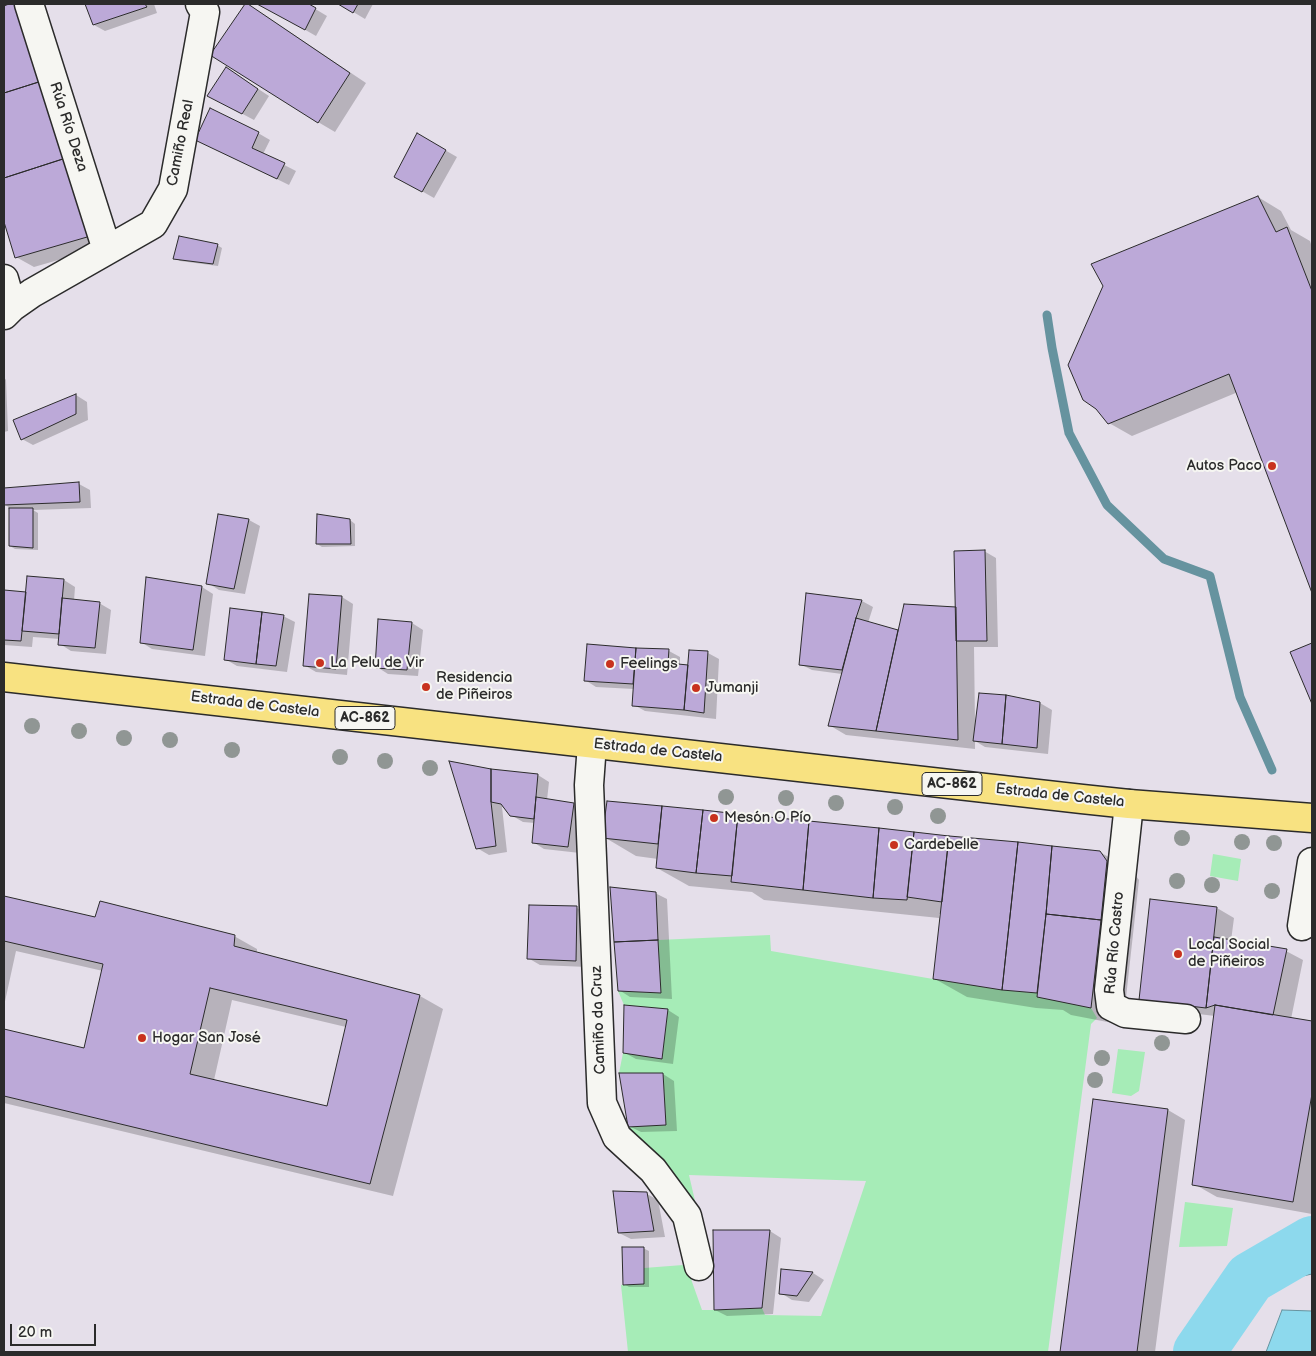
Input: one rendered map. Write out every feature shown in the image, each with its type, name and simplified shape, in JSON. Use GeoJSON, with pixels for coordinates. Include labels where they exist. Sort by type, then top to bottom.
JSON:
{"type":"FeatureCollection","features":[{"type":"Feature","properties":{"kind":"main road","name":"Estrada de Castela"},"geometry":{"type":"LineString","coordinates":[[4,676],[1129,804],[1312,818]]}},
{"type":"Feature","properties":{"kind":"street","name":"Rúa Río Deza"},"geometry":{"type":"LineString","coordinates":[[29,4],[107,250]]}},
{"type":"Feature","properties":{"kind":"street","name":"Camiño Real"},"geometry":{"type":"LineString","coordinates":[[8,311],[32,293],[153,224],[174,189],[206,6]]}},
{"type":"Feature","properties":{"kind":"street"},"geometry":{"type":"LineString","coordinates":[[4,279],[8,311]]}},
{"type":"Feature","properties":{"kind":"street","name":"Camiño da Cruz"},"geometry":{"type":"LineString","coordinates":[[592,744],[589,785],[602,1103],[617,1137],[653,1170],[687,1216],[699,1266]]}},
{"type":"Feature","properties":{"kind":"street","name":"Rúa Río Castro"},"geometry":{"type":"LineString","coordinates":[[1129,804],[1108,990],[1111,1006],[1125,1013],[1186,1018]]}},
{"type":"Feature","properties":{"kind":"street"},"geometry":{"type":"LineString","coordinates":[[1302,926],[1312,862]]}},
{"type":"Feature","properties":{"kind":"green space"},"geometry":{"type":"Polygon","coordinates":[[[1213,854],[1241,859],[1238,881],[1210,876],[1213,854]]]}},
{"type":"Feature","properties":{"kind":"green space"},"geometry":{"type":"Polygon","coordinates":[[[770,935],[771,951],[1002,990],[1037,993],[1091,1008],[1097,1018],[1091,1024],[1048,1352],[628,1352],[621,1285],[644,1284],[644,1268],[683,1265],[691,1279],[702,1310],[762,1308],[765,1315],[821,1316],[866,1181],[689,1175],[699,1218],[620,1124],[628,1126],[666,1125],[663,1073],[619,1073],[623,1053],[662,1058],[668,1010],[624,1005],[618,991],[661,993],[658,940],[770,935]]]}},
{"type":"Feature","properties":{"kind":"green space"},"geometry":{"type":"Polygon","coordinates":[[[1118,1049],[1145,1052],[1139,1091],[1131,1096],[1112,1093],[1118,1049]]]}},
{"type":"Feature","properties":{"kind":"green space"},"geometry":{"type":"Polygon","coordinates":[[[1185,1202],[1233,1208],[1227,1246],[1179,1247],[1185,1202]]]}},
{"type":"Feature","properties":{"kind":"water"},"geometry":{"type":"Polygon","coordinates":[[[1312,1234],[1312,1274],[1276,1282],[1266,1261],[1312,1234]]]}},
{"type":"Feature","properties":{"kind":"water"},"geometry":{"type":"Polygon","coordinates":[[[1282,1310],[1312,1311],[1312,1352],[1266,1352],[1282,1310]]]}},
{"type":"Feature","properties":{"kind":"building"},"geometry":{"type":"Polygon","coordinates":[[[22,4],[45,80],[4,93],[4,6],[22,4]]]}},
{"type":"Feature","properties":{"kind":"building"},"geometry":{"type":"Polygon","coordinates":[[[85,4],[145,4],[147,7],[93,25],[85,4]]]}},
{"type":"Feature","properties":{"kind":"building"},"geometry":{"type":"Polygon","coordinates":[[[245,4],[248,4],[350,73],[318,123],[210,55],[245,4]]]}},
{"type":"Feature","properties":{"kind":"building"},"geometry":{"type":"Polygon","coordinates":[[[257,4],[309,4],[316,8],[305,30],[257,4]]]}},
{"type":"Feature","properties":{"kind":"building"},"geometry":{"type":"Polygon","coordinates":[[[338,4],[358,4],[353,13],[338,4]]]}},
{"type":"Feature","properties":{"kind":"building"},"geometry":{"type":"Polygon","coordinates":[[[226,67],[258,89],[242,114],[207,96],[226,67]]]}},
{"type":"Feature","properties":{"kind":"building"},"geometry":{"type":"Polygon","coordinates":[[[45,80],[69,157],[4,178],[4,93],[45,80]]]}},
{"type":"Feature","properties":{"kind":"building"},"geometry":{"type":"Polygon","coordinates":[[[210,108],[259,132],[252,148],[285,163],[277,179],[195,140],[210,108]]]}},
{"type":"Feature","properties":{"kind":"building"},"geometry":{"type":"Polygon","coordinates":[[[417,133],[446,150],[422,192],[394,177],[417,133]]]}},
{"type":"Feature","properties":{"kind":"building"},"geometry":{"type":"Polygon","coordinates":[[[69,157],[94,235],[15,258],[4,222],[4,178],[69,157]]]}},
{"type":"Feature","properties":{"kind":"building"},"geometry":{"type":"Polygon","coordinates":[[[1258,196],[1276,232],[1287,227],[1312,291],[1312,593],[1229,374],[1108,424],[1096,409],[1083,400],[1068,365],[1103,286],[1091,264],[1258,196]]]}},
{"type":"Feature","properties":{"kind":"building"},"geometry":{"type":"Polygon","coordinates":[[[179,236],[218,244],[213,264],[173,259],[179,236]]]}},
{"type":"Feature","properties":{"kind":"building"},"geometry":{"type":"Polygon","coordinates":[[[76,394],[76,414],[21,440],[13,420],[76,394]]]}},
{"type":"Feature","properties":{"kind":"building"},"geometry":{"type":"Polygon","coordinates":[[[79,482],[80,502],[4,505],[4,488],[79,482]]]}},
{"type":"Feature","properties":{"kind":"building"},"geometry":{"type":"Polygon","coordinates":[[[9,508],[33,508],[33,548],[9,546],[9,508]]]}},
{"type":"Feature","properties":{"kind":"building"},"geometry":{"type":"Polygon","coordinates":[[[218,514],[249,519],[234,589],[206,584],[218,514]]]}},
{"type":"Feature","properties":{"kind":"building"},"geometry":{"type":"Polygon","coordinates":[[[317,514],[350,519],[351,544],[316,544],[317,514]]]}},
{"type":"Feature","properties":{"kind":"building"},"geometry":{"type":"Polygon","coordinates":[[[985,550],[987,641],[956,641],[954,551],[985,550]]]}},
{"type":"Feature","properties":{"kind":"building"},"geometry":{"type":"Polygon","coordinates":[[[27,576],[64,579],[59,634],[22,631],[27,576]]]}},
{"type":"Feature","properties":{"kind":"building"},"geometry":{"type":"Polygon","coordinates":[[[146,577],[202,586],[193,650],[140,643],[146,577]]]}},
{"type":"Feature","properties":{"kind":"building"},"geometry":{"type":"Polygon","coordinates":[[[4,590],[26,592],[21,641],[4,640],[4,590]]]}},
{"type":"Feature","properties":{"kind":"building"},"geometry":{"type":"Polygon","coordinates":[[[806,593],[862,600],[842,670],[799,665],[806,593]]]}},
{"type":"Feature","properties":{"kind":"building"},"geometry":{"type":"Polygon","coordinates":[[[309,594],[342,596],[336,669],[303,666],[309,594]]]}},
{"type":"Feature","properties":{"kind":"building"},"geometry":{"type":"Polygon","coordinates":[[[62,598],[100,602],[95,648],[58,645],[62,598]]]}},
{"type":"Feature","properties":{"kind":"building"},"geometry":{"type":"Polygon","coordinates":[[[904,604],[956,607],[958,740],[876,731],[904,604]]]}},
{"type":"Feature","properties":{"kind":"building"},"geometry":{"type":"Polygon","coordinates":[[[230,608],[262,612],[256,664],[224,660],[230,608]]]}},
{"type":"Feature","properties":{"kind":"building"},"geometry":{"type":"Polygon","coordinates":[[[262,612],[284,615],[276,666],[256,664],[262,612]]]}},
{"type":"Feature","properties":{"kind":"building"},"geometry":{"type":"Polygon","coordinates":[[[856,618],[898,630],[876,731],[828,726],[856,618]]]}},
{"type":"Feature","properties":{"kind":"building"},"geometry":{"type":"Polygon","coordinates":[[[378,619],[412,622],[407,670],[375,668],[378,619]]]}},
{"type":"Feature","properties":{"kind":"building"},"geometry":{"type":"Polygon","coordinates":[[[1312,643],[1312,704],[1290,652],[1312,643]]]}},
{"type":"Feature","properties":{"kind":"building","name":"Feelings"},"geometry":{"type":"Polygon","coordinates":[[[587,644],[636,648],[633,684],[584,681],[587,644]]]}},
{"type":"Feature","properties":{"kind":"building"},"geometry":{"type":"Polygon","coordinates":[[[636,648],[669,649],[668,663],[688,665],[684,710],[632,706],[636,648]]]}},
{"type":"Feature","properties":{"kind":"building","name":"Jumanji"},"geometry":{"type":"Polygon","coordinates":[[[689,650],[708,651],[704,713],[684,710],[689,650]]]}},
{"type":"Feature","properties":{"kind":"building"},"geometry":{"type":"Polygon","coordinates":[[[979,693],[1006,695],[1002,744],[973,741],[979,693]]]}},
{"type":"Feature","properties":{"kind":"building"},"geometry":{"type":"Polygon","coordinates":[[[1006,695],[1040,702],[1037,748],[1002,744],[1006,695]]]}},
{"type":"Feature","properties":{"kind":"building"},"geometry":{"type":"Polygon","coordinates":[[[449,761],[491,769],[491,802],[496,846],[476,849],[449,761]]]}},
{"type":"Feature","properties":{"kind":"building"},"geometry":{"type":"Polygon","coordinates":[[[491,769],[538,774],[534,819],[510,816],[501,804],[491,802],[491,769]]]}},
{"type":"Feature","properties":{"kind":"building"},"geometry":{"type":"Polygon","coordinates":[[[536,797],[574,803],[568,847],[532,843],[536,797]]]}},
{"type":"Feature","properties":{"kind":"building"},"geometry":{"type":"Polygon","coordinates":[[[607,801],[662,806],[658,844],[602,838],[607,801]]]}},
{"type":"Feature","properties":{"kind":"building"},"geometry":{"type":"Polygon","coordinates":[[[662,806],[703,810],[696,873],[656,868],[662,806]]]}},
{"type":"Feature","properties":{"kind":"building"},"geometry":{"type":"Polygon","coordinates":[[[703,810],[738,814],[732,876],[696,873],[703,810]]]}},
{"type":"Feature","properties":{"kind":"building"},"geometry":{"type":"Polygon","coordinates":[[[738,814],[809,821],[803,890],[731,882],[738,814]]]}},
{"type":"Feature","properties":{"kind":"building"},"geometry":{"type":"Polygon","coordinates":[[[809,821],[879,828],[873,898],[803,890],[809,821]]]}},
{"type":"Feature","properties":{"kind":"building"},"geometry":{"type":"Polygon","coordinates":[[[879,828],[914,832],[907,900],[873,898],[879,828]]]}},
{"type":"Feature","properties":{"kind":"building"},"geometry":{"type":"Polygon","coordinates":[[[914,832],[949,836],[942,902],[907,897],[914,832]]]}},
{"type":"Feature","properties":{"kind":"building"},"geometry":{"type":"Polygon","coordinates":[[[949,836],[1018,842],[1002,990],[933,979],[949,836]]]}},
{"type":"Feature","properties":{"kind":"building"},"geometry":{"type":"Polygon","coordinates":[[[1018,842],[1052,846],[1037,993],[1002,990],[1018,842]]]}},
{"type":"Feature","properties":{"kind":"building"},"geometry":{"type":"Polygon","coordinates":[[[1052,846],[1100,851],[1107,861],[1101,920],[1046,914],[1052,846]]]}},
{"type":"Feature","properties":{"kind":"building"},"geometry":{"type":"Polygon","coordinates":[[[610,887],[656,892],[658,940],[614,942],[610,887]]]}},
{"type":"Feature","properties":{"kind":"building","name":"Hogar San José"},"geometry":{"type":"Polygon","coordinates":[[[4,896],[95,917],[100,901],[235,935],[234,946],[420,995],[370,1184],[4,1096],[4,1029],[84,1048],[103,964],[4,941],[4,896]],[[210,988],[190,1074],[327,1106],[347,1020],[210,988]]]}},
{"type":"Feature","properties":{"kind":"building","name":"Local Social de Piñeiros"},"geometry":{"type":"Polygon","coordinates":[[[1150,899],[1217,907],[1206,1008],[1139,1000],[1150,899]]]}},
{"type":"Feature","properties":{"kind":"building"},"geometry":{"type":"Polygon","coordinates":[[[529,905],[577,906],[576,961],[527,959],[529,905]]]}},
{"type":"Feature","properties":{"kind":"building"},"geometry":{"type":"Polygon","coordinates":[[[1046,914],[1101,920],[1091,1008],[1037,997],[1046,914]]]}},
{"type":"Feature","properties":{"kind":"building"},"geometry":{"type":"Polygon","coordinates":[[[1214,937],[1287,949],[1273,1015],[1215,1005],[1206,1008],[1214,937]]]}},
{"type":"Feature","properties":{"kind":"building"},"geometry":{"type":"Polygon","coordinates":[[[658,940],[661,993],[618,991],[614,942],[658,940]]]}},
{"type":"Feature","properties":{"kind":"building"},"geometry":{"type":"Polygon","coordinates":[[[624,1005],[668,1009],[662,1059],[623,1053],[624,1005]]]}},
{"type":"Feature","properties":{"kind":"building"},"geometry":{"type":"Polygon","coordinates":[[[1215,1005],[1312,1021],[1312,1094],[1293,1202],[1192,1185],[1215,1005]]]}},
{"type":"Feature","properties":{"kind":"building"},"geometry":{"type":"Polygon","coordinates":[[[619,1073],[663,1073],[666,1125],[628,1127],[619,1073]]]}},
{"type":"Feature","properties":{"kind":"building"},"geometry":{"type":"Polygon","coordinates":[[[1093,1099],[1168,1109],[1137,1352],[1060,1352],[1093,1099]]]}},
{"type":"Feature","properties":{"kind":"building"},"geometry":{"type":"Polygon","coordinates":[[[613,1191],[647,1192],[654,1231],[618,1233],[613,1191]]]}},
{"type":"Feature","properties":{"kind":"building"},"geometry":{"type":"Polygon","coordinates":[[[713,1230],[770,1230],[762,1308],[714,1310],[713,1230]]]}},
{"type":"Feature","properties":{"kind":"building"},"geometry":{"type":"Polygon","coordinates":[[[622,1247],[644,1247],[644,1284],[623,1285],[622,1247]]]}},
{"type":"Feature","properties":{"kind":"building"},"geometry":{"type":"Polygon","coordinates":[[[781,1269],[813,1272],[797,1296],[779,1294],[781,1269]]]}},
{"type":"Feature","properties":{"kind":"waterway"},"geometry":{"type":"LineString","coordinates":[[1047,315],[1069,433],[1107,505],[1164,559],[1210,576],[1240,697],[1272,770]]}},
{"type":"Feature","properties":{"kind":"waterway"},"geometry":{"type":"LineString","coordinates":[[1199,1352],[1250,1278],[1312,1242]]}},
{"type":"Feature","properties":{"kind":"place","name":"Autos Paco"},"geometry":{"type":"Point","coordinates":[1272,466]}},
{"type":"Feature","properties":{"kind":"place","name":"La Pelu de Vir"},"geometry":{"type":"Point","coordinates":[320,663]}},
{"type":"Feature","properties":{"kind":"place","name":"Feelings"},"geometry":{"type":"Point","coordinates":[610,664]}},
{"type":"Feature","properties":{"kind":"place","name":"Residencia de Piñeiros"},"geometry":{"type":"Point","coordinates":[426,687]}},
{"type":"Feature","properties":{"kind":"place","name":"Jumanji"},"geometry":{"type":"Point","coordinates":[696,688]}},
{"type":"Feature","properties":{"kind":"place","name":"Mesón O Pío"},"geometry":{"type":"Point","coordinates":[714,818]}},
{"type":"Feature","properties":{"kind":"place","name":"Cardebelle"},"geometry":{"type":"Point","coordinates":[894,845]}},
{"type":"Feature","properties":{"kind":"place","name":"Local Social de Piñeiros"},"geometry":{"type":"Point","coordinates":[1178,954]}},
{"type":"Feature","properties":{"kind":"place","name":"Hogar San José"},"geometry":{"type":"Point","coordinates":[142,1038]}}]}
